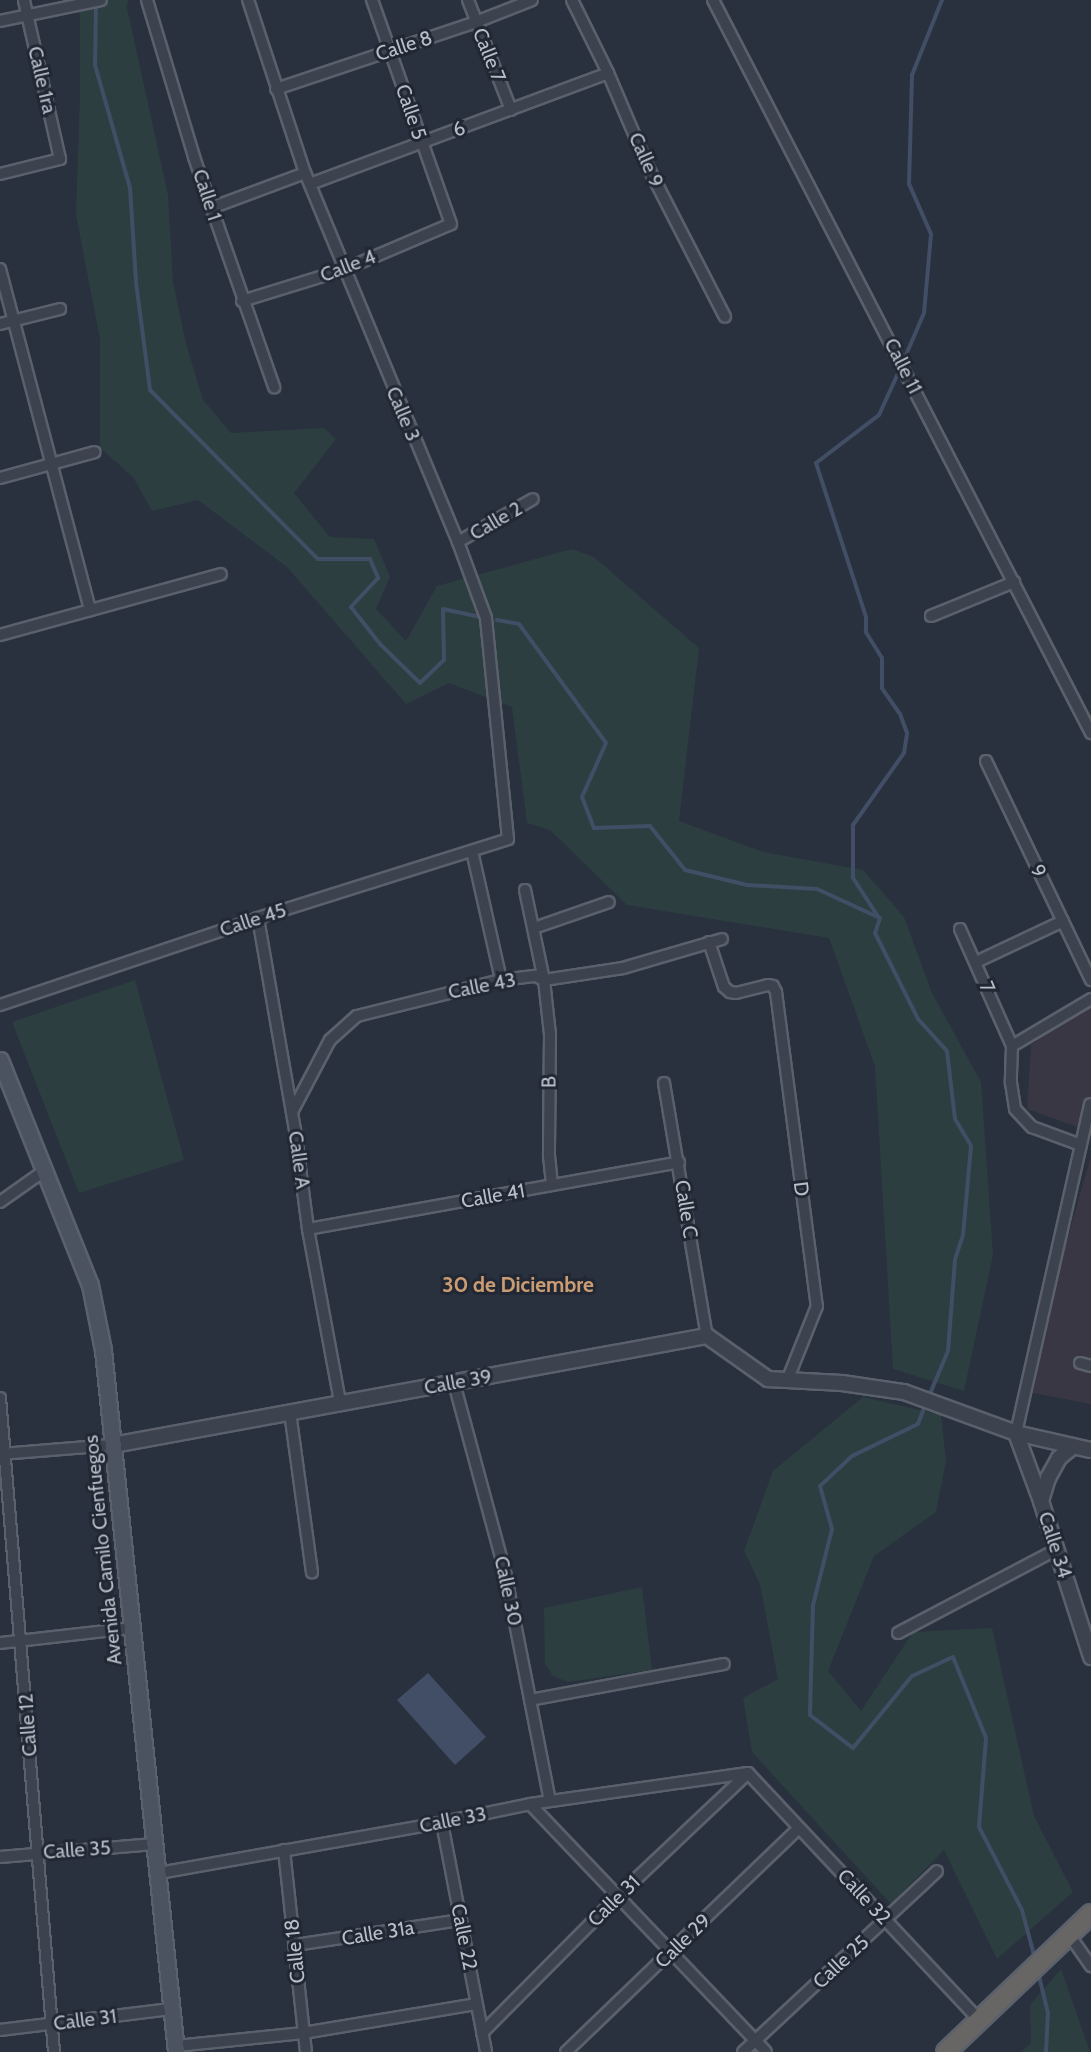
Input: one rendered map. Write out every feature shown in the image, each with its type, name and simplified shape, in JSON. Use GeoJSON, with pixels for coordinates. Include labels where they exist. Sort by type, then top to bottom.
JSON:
{"type":"FeatureCollection","features":[{"type":"Feature","properties":{"kind":"highway"},"geometry":{"type":"LineString","coordinates":[[946,2052],[1091,1914]]}},
{"type":"Feature","properties":{"kind":"main road","name":"Avenida Camilo Cienfuegos"},"geometry":{"type":"LineString","coordinates":[[0,1060],[90,1285],[103,1350],[176,2049]]}},
{"type":"Feature","properties":{"kind":"street","name":"Calle 1ra"},"geometry":{"type":"LineString","coordinates":[[0,174],[60,159],[24,0]]}},
{"type":"Feature","properties":{"kind":"street"},"geometry":{"type":"LineString","coordinates":[[0,21],[101,0]]}},
{"type":"Feature","properties":{"kind":"street","name":"Calle 1"},"geometry":{"type":"LineString","coordinates":[[146,0],[211,208],[274,387]]}},
{"type":"Feature","properties":{"kind":"street","name":"Calle 3"},"geometry":{"type":"LineString","coordinates":[[248,0],[305,172],[343,270],[458,542],[486,618],[508,839]]}},
{"type":"Feature","properties":{"kind":"street","name":"Calle 5"},"geometry":{"type":"LineString","coordinates":[[372,0],[451,224]]}},
{"type":"Feature","properties":{"kind":"street","name":"Calle 7"},"geometry":{"type":"LineString","coordinates":[[468,0],[511,110]]}},
{"type":"Feature","properties":{"kind":"street","name":"Calle 8"},"geometry":{"type":"LineString","coordinates":[[276,89],[476,22],[532,0]]}},
{"type":"Feature","properties":{"kind":"street","name":"Calle 9"},"geometry":{"type":"LineString","coordinates":[[572,0],[608,73],[649,169],[725,317]]}},
{"type":"Feature","properties":{"kind":"street","name":"Calle 11"},"geometry":{"type":"LineString","coordinates":[[713,0],[1091,733]]}},
{"type":"Feature","properties":{"kind":"street","name":"6"},"geometry":{"type":"LineString","coordinates":[[310,184],[608,73]]}},
{"type":"Feature","properties":{"kind":"street"},"geometry":{"type":"LineString","coordinates":[[211,208],[305,172]]}},
{"type":"Feature","properties":{"kind":"street","name":"Calle 4"},"geometry":{"type":"LineString","coordinates":[[243,301],[343,270],[451,224]]}},
{"type":"Feature","properties":{"kind":"street"},"geometry":{"type":"LineString","coordinates":[[0,269],[90,610]]}},
{"type":"Feature","properties":{"kind":"street"},"geometry":{"type":"LineString","coordinates":[[0,324],[60,309]]}},
{"type":"Feature","properties":{"kind":"street"},"geometry":{"type":"LineString","coordinates":[[0,478],[95,453]]}},
{"type":"Feature","properties":{"kind":"street","name":"Calle 2"},"geometry":{"type":"LineString","coordinates":[[458,542],[533,499]]}},
{"type":"Feature","properties":{"kind":"street"},"geometry":{"type":"LineString","coordinates":[[0,622],[2,634],[221,574]]}},
{"type":"Feature","properties":{"kind":"street"},"geometry":{"type":"LineString","coordinates":[[931,616],[1014,582]]}},
{"type":"Feature","properties":{"kind":"street","name":"9"},"geometry":{"type":"LineString","coordinates":[[986,761],[1091,980]]}},
{"type":"Feature","properties":{"kind":"street","name":"Calle 45"},"geometry":{"type":"LineString","coordinates":[[0,1005],[258,918],[508,839]]}},
{"type":"Feature","properties":{"kind":"street"},"geometry":{"type":"LineString","coordinates":[[472,851],[501,980]]}},
{"type":"Feature","properties":{"kind":"street","name":"B"},"geometry":{"type":"LineString","coordinates":[[525,890],[544,980],[550,1034],[549,1156],[552,1185]]}},
{"type":"Feature","properties":{"kind":"street"},"geometry":{"type":"LineString","coordinates":[[534,928],[609,902]]}},
{"type":"Feature","properties":{"kind":"street","name":"Calle A"},"geometry":{"type":"LineString","coordinates":[[258,918],[292,1112],[308,1229],[340,1402]]}},
{"type":"Feature","properties":{"kind":"street"},"geometry":{"type":"LineString","coordinates":[[976,962],[1063,921]]}},
{"type":"Feature","properties":{"kind":"street","name":"7"},"geometry":{"type":"LineString","coordinates":[[960,929],[1012,1046]]}},
{"type":"Feature","properties":{"kind":"street","name":"Calle 43"},"geometry":{"type":"LineString","coordinates":[[292,1112],[330,1040],[357,1016],[501,980],[536,976],[544,980],[623,968],[722,939]]}},
{"type":"Feature","properties":{"kind":"street","name":"D"},"geometry":{"type":"LineString","coordinates":[[709,942],[724,987],[730,992],[736,993],[768,985],[773,986],[776,992],[817,1306],[787,1381]]}},
{"type":"Feature","properties":{"kind":"street"},"geometry":{"type":"LineString","coordinates":[[1081,1145],[1032,1127],[1015,1109],[1011,1083],[1012,1046],[1091,999]]}},
{"type":"Feature","properties":{"kind":"street","name":"Calle C"},"geometry":{"type":"LineString","coordinates":[[664,1083],[707,1336]]}},
{"type":"Feature","properties":{"kind":"street"},"geometry":{"type":"LineString","coordinates":[[1016,1433],[1090,1104]]}},
{"type":"Feature","properties":{"kind":"street","name":"Calle 41"},"geometry":{"type":"LineString","coordinates":[[308,1229],[679,1162]]}},
{"type":"Feature","properties":{"kind":"street"},"geometry":{"type":"LineString","coordinates":[[0,1202],[44,1171]]}},
{"type":"Feature","properties":{"kind":"street"},"geometry":{"type":"LineString","coordinates":[[707,1336],[768,1379],[842,1383],[904,1392],[956,1409],[1016,1433],[1091,1450]]}},
{"type":"Feature","properties":{"kind":"street","name":"Calle 39"},"geometry":{"type":"LineString","coordinates":[[3,1454],[113,1445],[707,1336]]}},
{"type":"Feature","properties":{"kind":"street"},"geometry":{"type":"LineString","coordinates":[[1080,1363],[1091,1366]]}},
{"type":"Feature","properties":{"kind":"street","name":"Calle 30"},"geometry":{"type":"LineString","coordinates":[[454,1383],[504,1572],[550,1801]]}},
{"type":"Feature","properties":{"kind":"street","name":"Calle 12"},"geometry":{"type":"LineString","coordinates":[[0,1398],[3,1454],[22,1639],[54,2052]]}},
{"type":"Feature","properties":{"kind":"street"},"geometry":{"type":"LineString","coordinates":[[290,1412],[312,1573]]}},
{"type":"Feature","properties":{"kind":"street","name":"Calle 34"},"geometry":{"type":"LineString","coordinates":[[1016,1433],[1041,1501],[1091,1657]]}},
{"type":"Feature","properties":{"kind":"street"},"geometry":{"type":"LineString","coordinates":[[1041,1501],[1048,1478],[1059,1458],[1072,1447]]}},
{"type":"Feature","properties":{"kind":"street"},"geometry":{"type":"LineString","coordinates":[[898,1633],[1057,1549]]}},
{"type":"Feature","properties":{"kind":"street"},"geometry":{"type":"LineString","coordinates":[[0,1643],[132,1628]]}},
{"type":"Feature","properties":{"kind":"street"},"geometry":{"type":"LineString","coordinates":[[530,1700],[724,1664]]}},
{"type":"Feature","properties":{"kind":"street","name":"Calle 33"},"geometry":{"type":"LineString","coordinates":[[159,1873],[442,1823],[530,1804],[748,1773]]}},
{"type":"Feature","properties":{"kind":"street","name":"Calle 32"},"geometry":{"type":"LineString","coordinates":[[748,1773],[980,2021]]}},
{"type":"Feature","properties":{"kind":"street","name":"Calle 31"},"geometry":{"type":"LineString","coordinates":[[482,2033],[618,1896],[748,1773]]}},
{"type":"Feature","properties":{"kind":"street"},"geometry":{"type":"LineString","coordinates":[[530,1804],[766,2052]]}},
{"type":"Feature","properties":{"kind":"street","name":"Calle 22"},"geometry":{"type":"LineString","coordinates":[[442,1823],[486,2052]]}},
{"type":"Feature","properties":{"kind":"street","name":"Calle 29"},"geometry":{"type":"LineString","coordinates":[[566,2052],[799,1828]]}},
{"type":"Feature","properties":{"kind":"street","name":"Calle 35"},"geometry":{"type":"LineString","coordinates":[[0,1857],[154,1844]]}},
{"type":"Feature","properties":{"kind":"street","name":"Calle 18"},"geometry":{"type":"LineString","coordinates":[[284,1850],[306,2052]]}},
{"type":"Feature","properties":{"kind":"street","name":"Calle 25"},"geometry":{"type":"LineString","coordinates":[[743,2052],[937,1871]]}},
{"type":"Feature","properties":{"kind":"street","name":"Calle 31a"},"geometry":{"type":"LineString","coordinates":[[296,1945],[461,1920]]}},
{"type":"Feature","properties":{"kind":"street"},"geometry":{"type":"LineString","coordinates":[[1064,1941],[1091,1966]]}},
{"type":"Feature","properties":{"kind":"street"},"geometry":{"type":"LineString","coordinates":[[176,2049],[303,2032],[476,2004]]}},
{"type":"Feature","properties":{"kind":"street","name":"Calle 31"},"geometry":{"type":"LineString","coordinates":[[0,2030],[171,2009]]}},
{"type":"Feature","properties":{"kind":"shaded area"},"geometry":{"type":"Polygon","coordinates":[[[76,0],[128,0],[127,8],[168,195],[173,282],[186,344],[203,400],[231,433],[324,428],[336,439],[294,493],[330,537],[374,539],[390,577],[376,609],[406,641],[437,586],[572,549],[594,557],[699,648],[679,821],[763,852],[863,870],[904,917],[932,993],[981,1082],[993,1255],[964,1391],[893,1369],[875,1066],[829,938],[627,905],[550,830],[527,823],[512,707],[449,683],[406,704],[287,567],[198,500],[152,511],[133,477],[100,448],[100,339],[76,215],[80,16],[76,0]]]}},
{"type":"Feature","properties":{"kind":"shaded area"},"geometry":{"type":"Polygon","coordinates":[[[135,980],[184,1160],[79,1193],[12,1022],[135,980]]]}},
{"type":"Feature","properties":{"kind":"shaded area"},"geometry":{"type":"Polygon","coordinates":[[[1091,1002],[1091,1132],[1027,1109],[1031,1045],[1091,1002]]]}},
{"type":"Feature","properties":{"kind":"shaded area"},"geometry":{"type":"Polygon","coordinates":[[[1091,1156],[1091,1404],[1033,1393],[1057,1275],[1091,1156]]]}},
{"type":"Feature","properties":{"kind":"shaded area"},"geometry":{"type":"Polygon","coordinates":[[[863,1397],[941,1415],[946,1461],[936,1512],[874,1556],[828,1671],[861,1711],[913,1632],[992,1628],[1034,1816],[1073,1892],[997,1959],[944,1850],[891,1904],[752,1752],[743,1698],[778,1679],[760,1584],[744,1551],[773,1471],[863,1397]]]}},
{"type":"Feature","properties":{"kind":"shaded area"},"geometry":{"type":"Polygon","coordinates":[[[642,1587],[652,1670],[568,1682],[553,1676],[545,1664],[544,1608],[642,1587]]]}},
{"type":"Feature","properties":{"kind":"shaded area"},"geometry":{"type":"Polygon","coordinates":[[[1061,1969],[1090,2052],[1021,2052],[1031,2043],[1030,2005],[1061,1969]]]}},
{"type":"Feature","properties":{"kind":"water"},"geometry":{"type":"Polygon","coordinates":[[[428,1673],[486,1737],[455,1765],[397,1700],[428,1673]]]}},
{"type":"Feature","properties":{"kind":"waterway"},"geometry":{"type":"LineString","coordinates":[[903,362],[924,313],[931,234],[909,184],[912,75],[942,0]]}},
{"type":"Feature","properties":{"kind":"waterway"},"geometry":{"type":"LineString","coordinates":[[96,4],[95,65],[130,188],[136,282],[150,390],[318,559],[370,559],[378,578],[351,607],[380,644],[420,683],[444,660],[443,609],[477,616]]}},
{"type":"Feature","properties":{"kind":"waterway"},"geometry":{"type":"LineString","coordinates":[[879,918],[853,878],[853,825],[904,753],[907,733],[900,714],[882,688],[882,658],[866,632],[866,617],[816,463],[879,415],[900,369]]}},
{"type":"Feature","properties":{"kind":"waterway"},"geometry":{"type":"LineString","coordinates":[[497,620],[519,624],[606,743],[582,797],[594,828],[650,826],[685,870],[747,885],[817,889],[880,918],[875,933],[918,1019],[947,1051],[955,1119],[971,1146],[963,1235],[955,1260],[948,1351],[929,1396]]}},
{"type":"Feature","properties":{"kind":"waterway"},"geometry":{"type":"LineString","coordinates":[[926,1403],[918,1424],[852,1456],[820,1486],[832,1529],[813,1605],[810,1715],[853,1748],[912,1676],[953,1657],[986,1738],[979,1827],[1022,1910],[1035,1959]]}},
{"type":"Feature","properties":{"kind":"waterway"},"geometry":{"type":"LineString","coordinates":[[1038,1972],[1048,2013],[1046,2052]]}},
{"type":"Feature","properties":{"kind":"district","name":"30 de Diciembre"},"geometry":{"type":"Point","coordinates":[518,1285]}}]}
